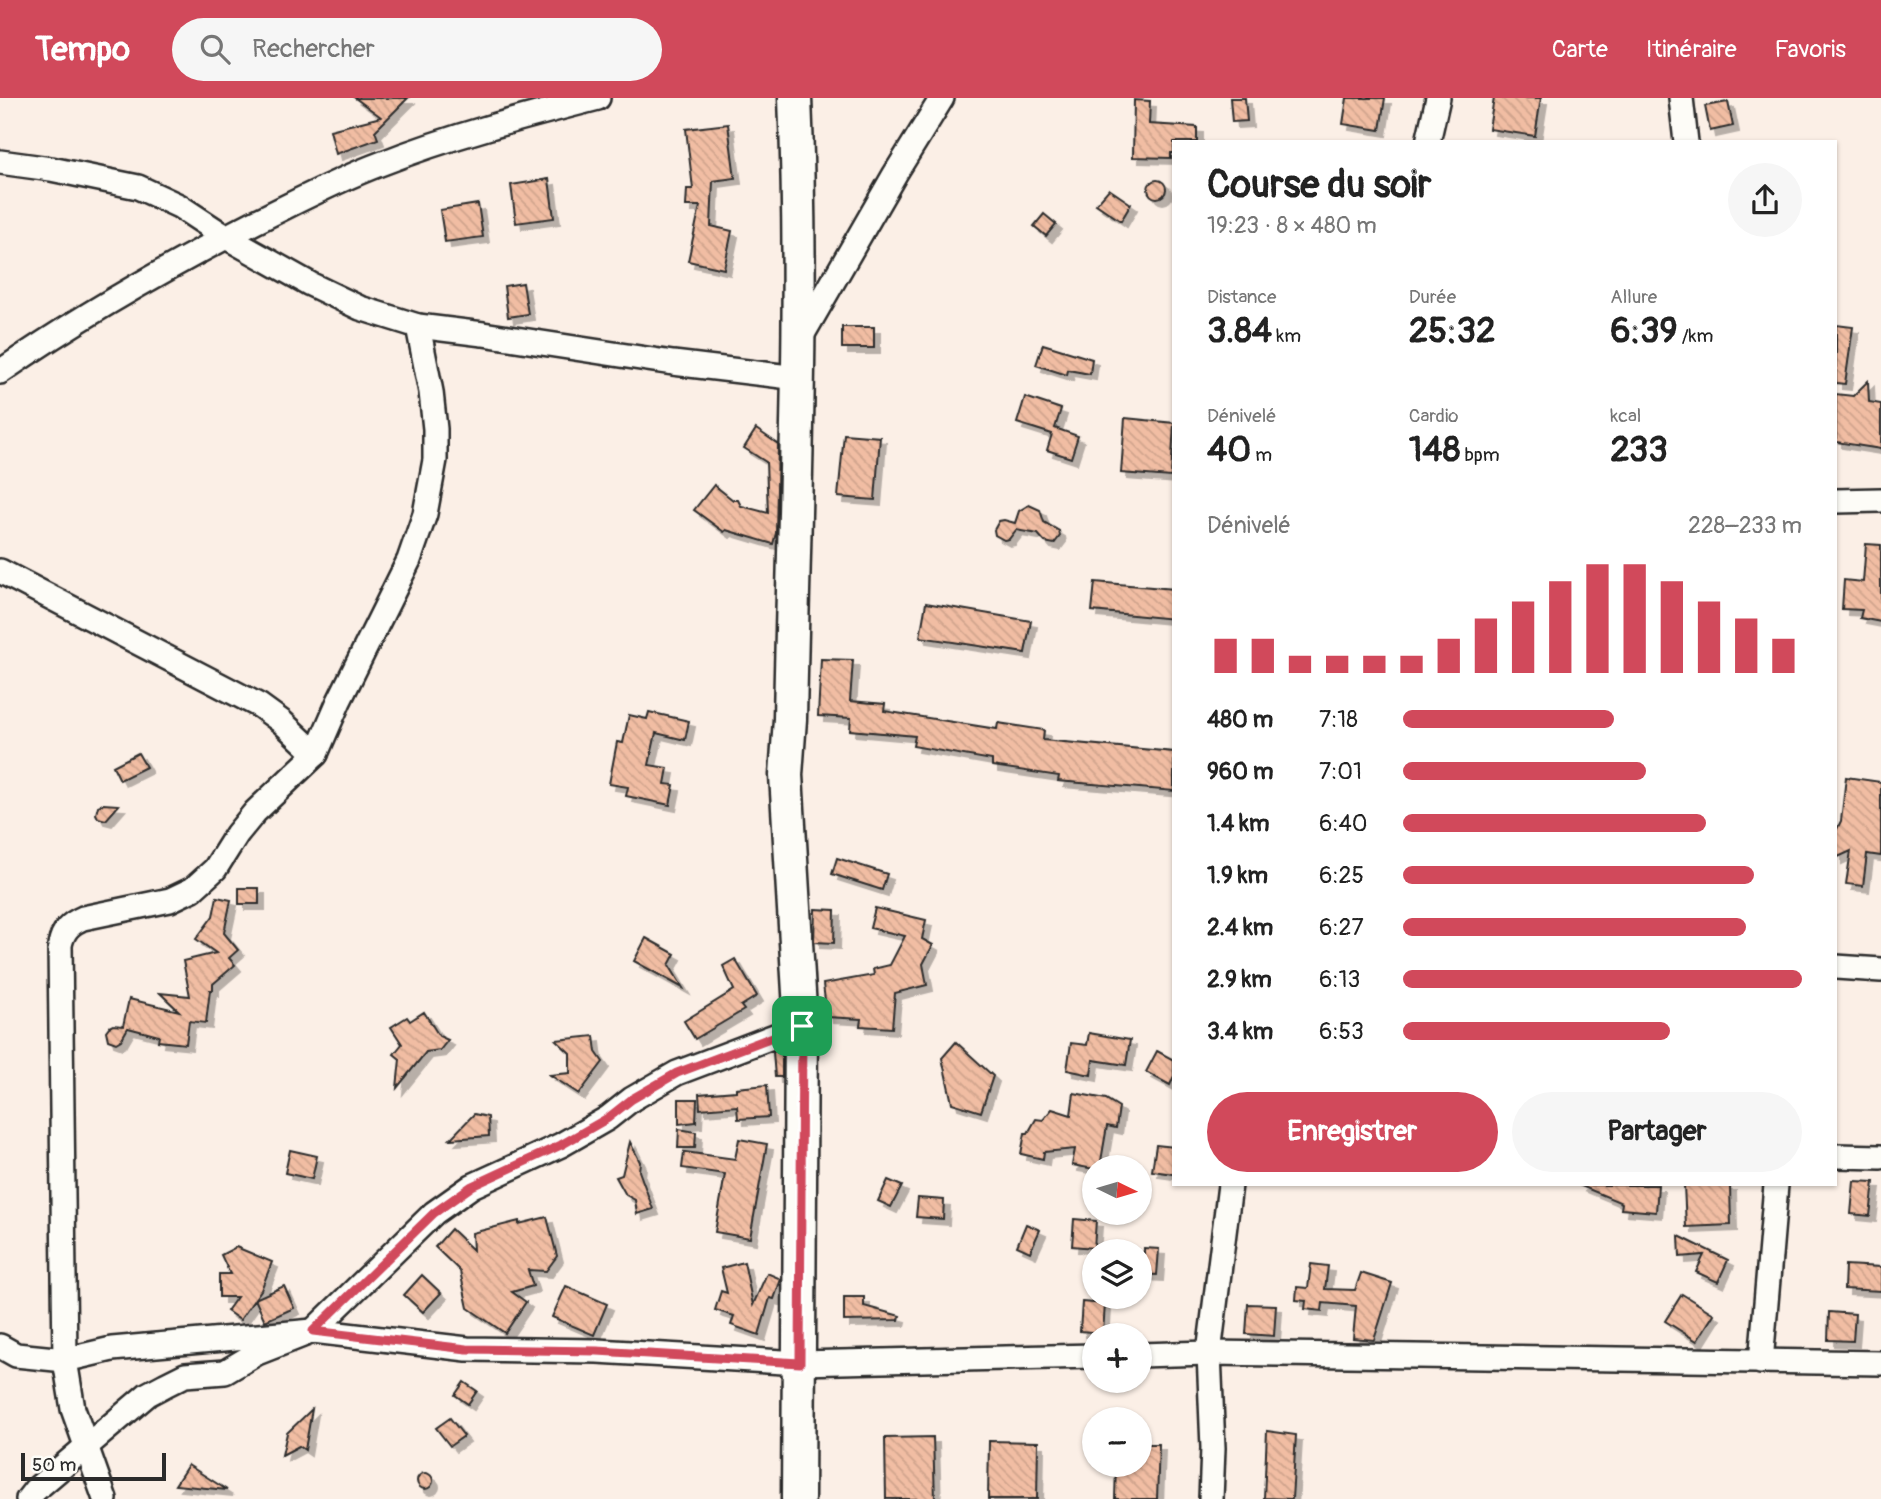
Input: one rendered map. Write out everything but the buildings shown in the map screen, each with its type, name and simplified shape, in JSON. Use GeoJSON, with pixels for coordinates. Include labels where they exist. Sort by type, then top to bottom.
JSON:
{"type":"FeatureCollection","features":[{"type":"Feature","properties":{"kind":"main road"},"geometry":{"type":"LineString","coordinates":[[794,98],[799,193],[800,339],[790,719],[786,775],[802,1026],[798,1499]]}},
{"type":"Feature","properties":{"kind":"street"},"geometry":{"type":"LineString","coordinates":[[0,372],[54,335],[226,237],[319,190],[380,164],[489,126],[598,98]]}},
{"type":"Feature","properties":{"kind":"street"},"geometry":{"type":"LineString","coordinates":[[800,339],[942,98]]}},
{"type":"Feature","properties":{"kind":"street"},"geometry":{"type":"LineString","coordinates":[[1428,140],[1438,98]]}},
{"type":"Feature","properties":{"kind":"street"},"geometry":{"type":"LineString","coordinates":[[1681,98],[1686,140]]}},
{"type":"Feature","properties":{"kind":"street"},"geometry":{"type":"LineString","coordinates":[[0,162],[51,169],[138,187],[179,206],[226,237],[310,284],[360,308],[418,326],[673,363],[799,377]]}},
{"type":"Feature","properties":{"kind":"street"},"geometry":{"type":"LineString","coordinates":[[105,1499],[73,1409],[65,1360],[62,937],[71,923],[83,918],[170,900],[193,889],[215,869],[255,812],[316,754],[339,701],[409,560],[425,514],[435,460],[435,429],[418,326]]}},
{"type":"Feature","properties":{"kind":"street"},"geometry":{"type":"LineString","coordinates":[[1837,501],[1881,500]]}},
{"type":"Feature","properties":{"kind":"street"},"geometry":{"type":"LineString","coordinates":[[0,571],[260,706],[282,722],[316,754]]}},
{"type":"Feature","properties":{"kind":"street"},"geometry":{"type":"LineString","coordinates":[[1837,967],[1881,970]]}},
{"type":"Feature","properties":{"kind":"street"},"geometry":{"type":"LineString","coordinates":[[28,1499],[148,1395],[185,1375],[225,1372],[257,1353],[313,1331],[434,1213],[472,1186],[561,1145],[677,1073],[802,1026]]}},
{"type":"Feature","properties":{"kind":"street"},"geometry":{"type":"LineString","coordinates":[[1837,1156],[1881,1157]]}},
{"type":"Feature","properties":{"kind":"street"},"geometry":{"type":"LineString","coordinates":[[1211,1499],[1213,1448],[1209,1353],[1230,1186]]}},
{"type":"Feature","properties":{"kind":"street"},"geometry":{"type":"LineString","coordinates":[[1761,1362],[1776,1186]]}},
{"type":"Feature","properties":{"kind":"street"},"geometry":{"type":"LineString","coordinates":[[0,1346],[16,1355],[65,1360],[112,1349],[313,1331],[467,1349],[597,1351],[800,1363],[1082,1356]]}},
{"type":"Feature","properties":{"kind":"street"},"geometry":{"type":"LineString","coordinates":[[1152,1355],[1209,1353],[1881,1363]]}},
{"type":"Feature","properties":{"kind":"route"},"geometry":{"type":"LineString","coordinates":[[802,1026],[800,1363],[597,1351],[467,1349],[313,1331],[434,1213],[472,1186],[561,1145],[677,1073],[802,1026]]}}]}
